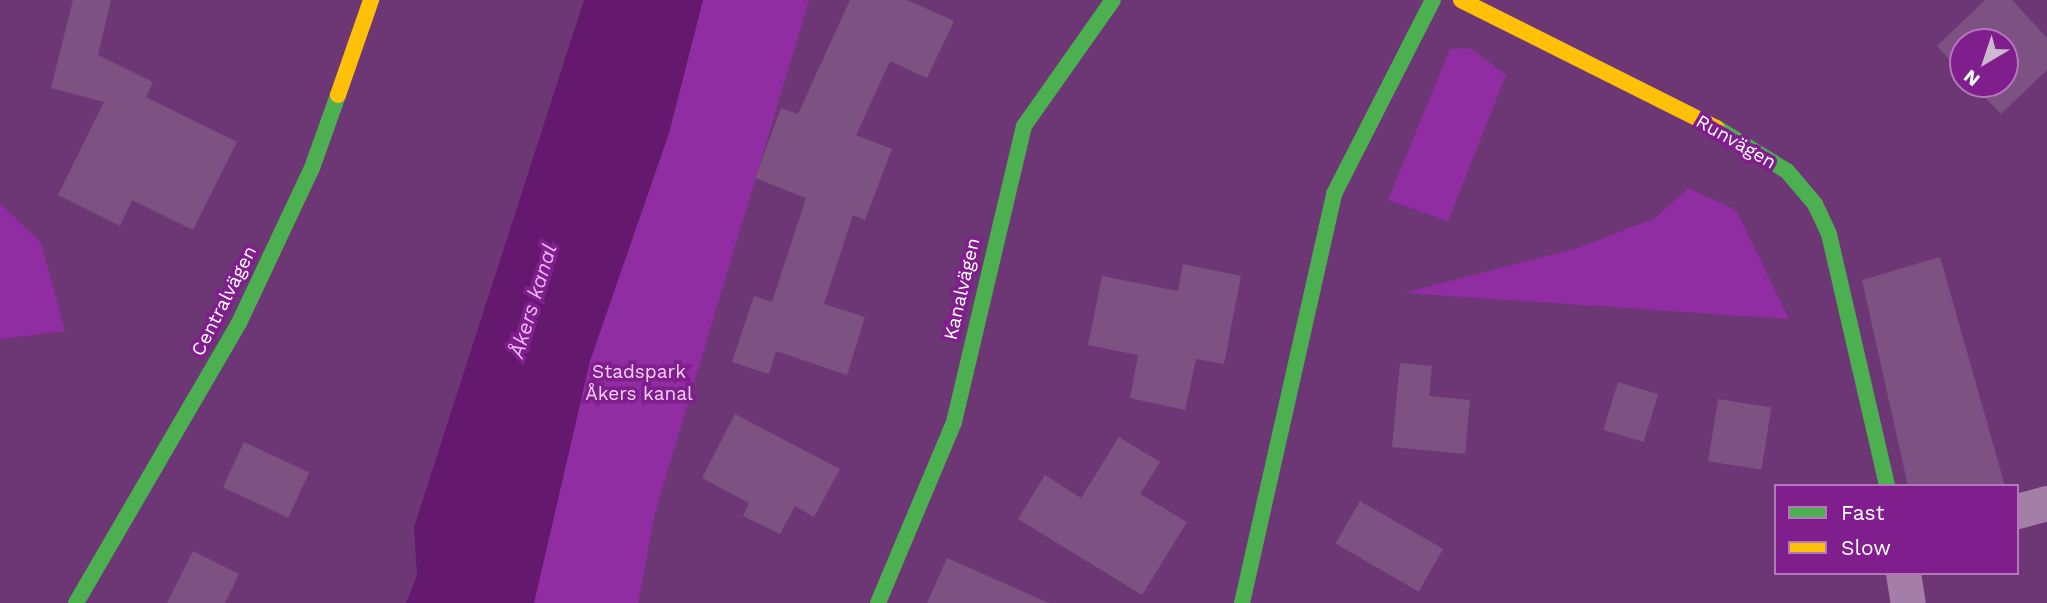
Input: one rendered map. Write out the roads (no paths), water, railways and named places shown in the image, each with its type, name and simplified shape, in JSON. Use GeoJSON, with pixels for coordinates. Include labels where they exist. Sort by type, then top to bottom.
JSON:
{"type":"FeatureCollection","features":[{"type":"Feature","properties":{"kind":"street","name":"Centralvägen"},"geometry":{"type":"LineString","coordinates":[[76,603],[239,323],[312,168],[371,0]]}},
{"type":"Feature","properties":{"kind":"street","name":"Kanalvägen"},"geometry":{"type":"LineString","coordinates":[[878,603],[954,422],[1024,126],[1113,0]]}},
{"type":"Feature","properties":{"kind":"street"},"geometry":{"type":"LineString","coordinates":[[1241,603],[1334,194],[1433,0]]}},
{"type":"Feature","properties":{"kind":"street","name":"Runvägen"},"geometry":{"type":"LineString","coordinates":[[1461,0],[1721,130],[1794,179],[1829,234],[1886,484]]}},
{"type":"Feature","properties":{"kind":"street"},"geometry":{"type":"LineString","coordinates":[[2019,510],[2047,503]]}},
{"type":"Feature","properties":{"kind":"street"},"geometry":{"type":"LineString","coordinates":[[1903,575],[1908,603]]}},
{"type":"Feature","properties":{"kind":"water","name":"Åkers kanal"},"geometry":{"type":"Polygon","coordinates":[[[584,0],[703,0],[669,133],[590,361],[534,603],[406,603],[417,576],[414,527],[584,0]]]}},
{"type":"Feature","properties":{"kind":"park label","name":"Stadspark Åkers kanal"},"geometry":{"type":"Point","coordinates":[639,383]}}]}
